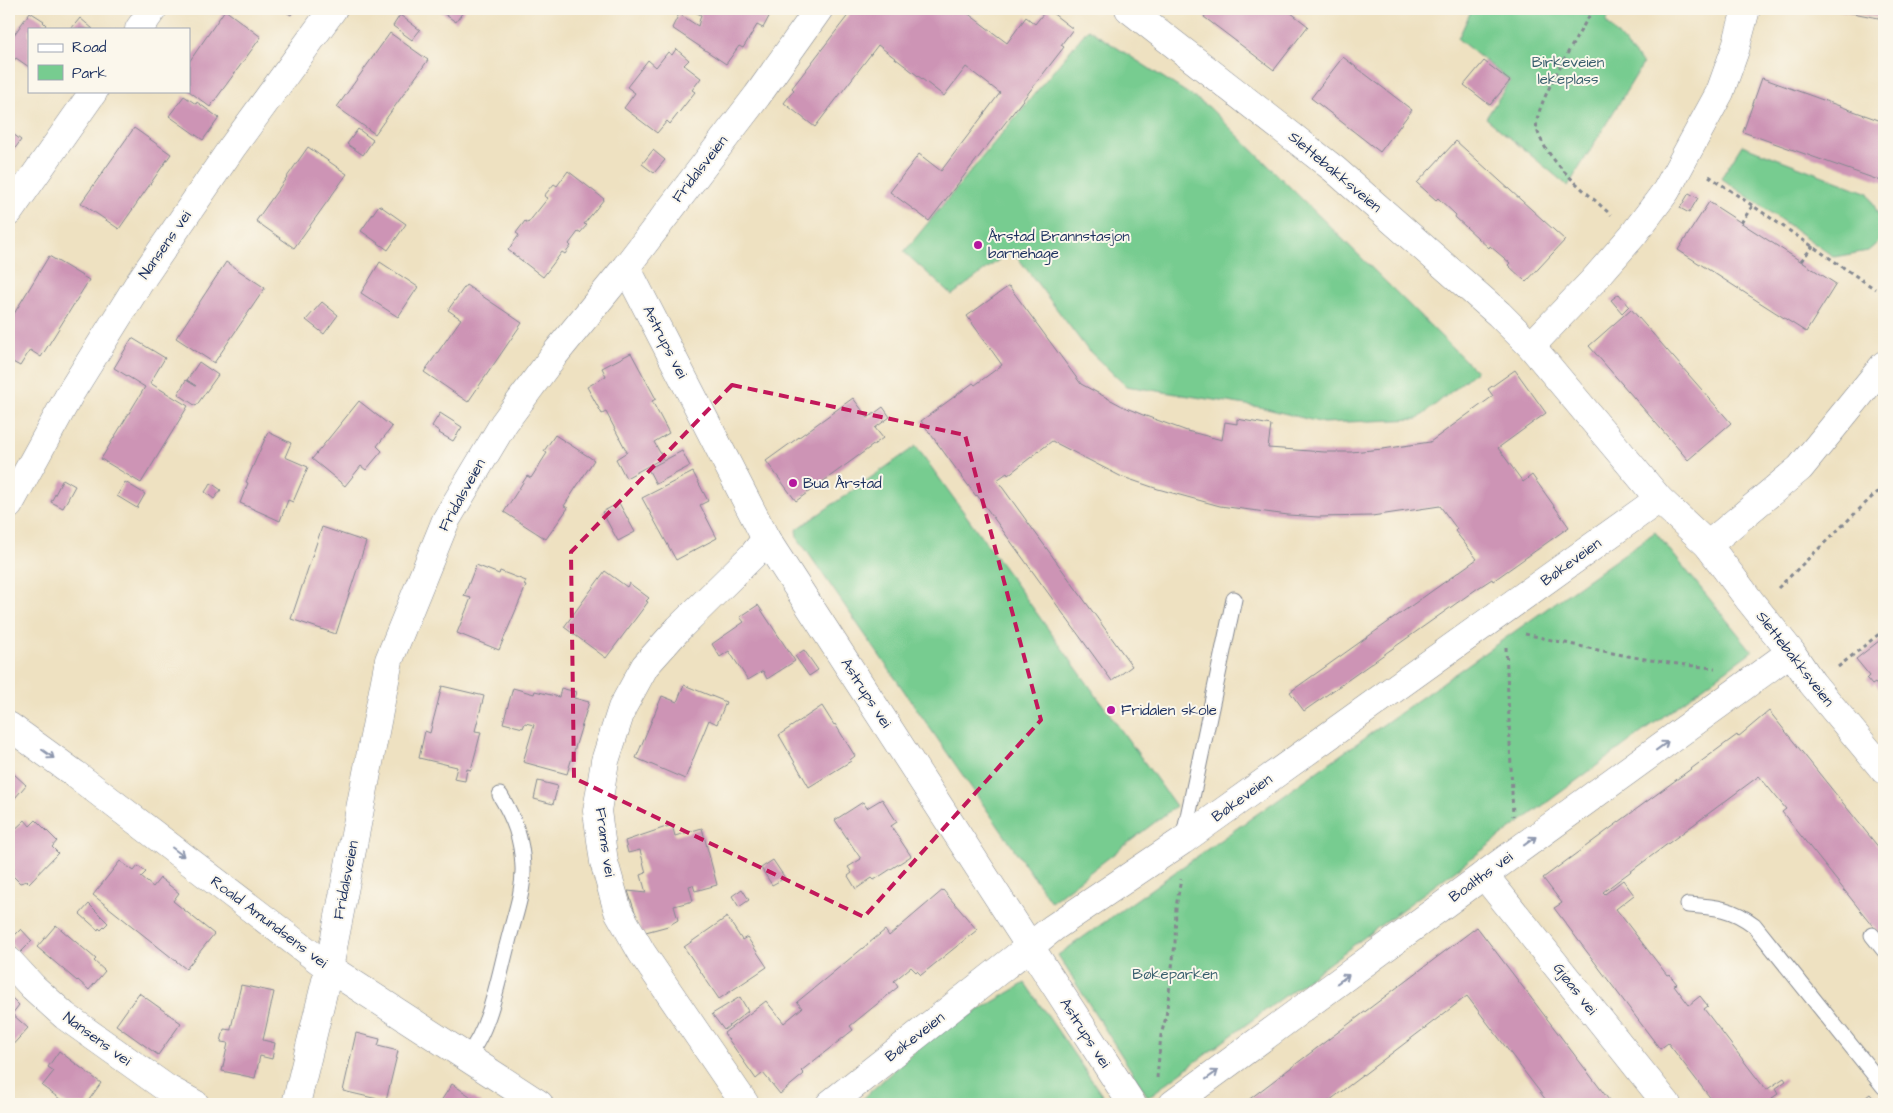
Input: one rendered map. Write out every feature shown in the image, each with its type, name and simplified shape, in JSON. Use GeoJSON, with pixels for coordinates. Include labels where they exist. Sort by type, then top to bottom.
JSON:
{"type":"FeatureCollection","features":[{"type":"Feature","properties":{"kind":"street"},"geometry":{"type":"LineString","coordinates":[[140,28],[153,9]]}},
{"type":"Feature","properties":{"kind":"street","name":"Nansens vei"},"geometry":{"type":"LineString","coordinates":[[10,496],[71,392],[139,283],[231,150],[333,9]]}},
{"type":"Feature","properties":{"kind":"street","name":"Fridalsveien"},"geometry":{"type":"LineString","coordinates":[[296,1104],[329,968],[389,660],[446,520],[504,423],[555,354],[626,267],[785,59],[819,9]]}},
{"type":"Feature","properties":{"kind":"street","name":"Slettebakksveien"},"geometry":{"type":"LineString","coordinates":[[1129,9],[1334,169],[1499,314],[1531,346],[1659,499],[1708,545],[1791,652],[1812,683],[1884,770]]}},
{"type":"Feature","properties":{"kind":"street"},"geometry":{"type":"LineString","coordinates":[[1531,346],[1594,281],[1633,235],[1666,191],[1720,92],[1735,50],[1746,9]]}},
{"type":"Feature","properties":{"kind":"street"},"geometry":{"type":"LineString","coordinates":[[9,212],[93,92]]}},
{"type":"Feature","properties":{"kind":"street","name":"Astrups vei"},"geometry":{"type":"LineString","coordinates":[[626,267],[766,539],[1132,1104]]}},
{"type":"Feature","properties":{"kind":"street"},"geometry":{"type":"LineString","coordinates":[[1708,545],[1800,468],[1884,365]]}},
{"type":"Feature","properties":{"kind":"street","name":"Bøkeveien"},"geometry":{"type":"LineString","coordinates":[[830,1104],[1029,946],[1500,623],[1659,499]]}},
{"type":"Feature","properties":{"kind":"street","name":"Frams vei"},"geometry":{"type":"LineString","coordinates":[[745,1104],[651,967],[618,910],[604,862],[597,811],[605,761],[622,708],[645,666],[679,628],[753,555],[766,539]]}},
{"type":"Feature","properties":{"kind":"street","name":"Boalths vei"},"geometry":{"type":"LineString","coordinates":[[1165,1095],[1513,854],[1791,652]]}},
{"type":"Feature","properties":{"kind":"street","name":"Roald Amundsens vei"},"geometry":{"type":"LineString","coordinates":[[9,726],[75,774],[329,968],[539,1104]]}},
{"type":"Feature","properties":{"kind":"street","name":"Gjøas vei"},"geometry":{"type":"LineString","coordinates":[[1484,874],[1666,1104]]}},
{"type":"Feature","properties":{"kind":"street","name":"Nansens vei"},"geometry":{"type":"LineString","coordinates":[[9,961],[33,987],[65,1016],[166,1088],[195,1104]]}},
{"type":"Feature","properties":{"kind":"lane"},"geometry":{"type":"LineString","coordinates":[[1182,841],[1234,599]]}},
{"type":"Feature","properties":{"kind":"lane"},"geometry":{"type":"LineString","coordinates":[[467,1056],[479,1037],[493,1000],[521,892],[523,867],[520,836],[513,815],[500,795]]}},
{"type":"Feature","properties":{"kind":"lane"},"geometry":{"type":"LineString","coordinates":[[1688,905],[1729,911],[1741,915],[1754,925],[1884,1087]]}},
{"type":"Feature","properties":{"kind":"lane"},"geometry":{"type":"LineString","coordinates":[[1872,935],[1884,950]]}},
{"type":"Feature","properties":{"kind":"path"},"geometry":{"type":"LineString","coordinates":[[1593,9],[1544,96],[1536,127],[1548,152],[1573,179],[1633,235]]}},
{"type":"Feature","properties":{"kind":"path"},"geometry":{"type":"LineString","coordinates":[[1684,159],[1875,289]]}},
{"type":"Feature","properties":{"kind":"path"},"geometry":{"type":"LineString","coordinates":[[1741,223],[1753,205]]}},
{"type":"Feature","properties":{"kind":"path"},"geometry":{"type":"LineString","coordinates":[[1802,261],[1813,246]]}},
{"type":"Feature","properties":{"kind":"path"},"geometry":{"type":"LineString","coordinates":[[1750,601],[1753,598],[1771,596],[1884,487]]}},
{"type":"Feature","properties":{"kind":"path"},"geometry":{"type":"LineString","coordinates":[[1513,854],[1514,804],[1500,623],[1613,654],[1679,665],[1716,668]]}},
{"type":"Feature","properties":{"kind":"path"},"geometry":{"type":"LineString","coordinates":[[1831,673],[1884,630]]}},
{"type":"Feature","properties":{"kind":"path"},"geometry":{"type":"LineString","coordinates":[[1165,1095],[1157,1059],[1166,1017],[1175,943],[1176,907],[1182,872],[1182,841]]}},
{"type":"Feature","properties":{"kind":"highlighted area"},"geometry":{"type":"Polygon","coordinates":[[[732,385],[965,435],[1041,720],[864,917],[574,778],[571,552],[732,385]]]}},
{"type":"Feature","properties":{"kind":"green space","name":"Birkeveien lekeplass"},"geometry":{"type":"Polygon","coordinates":[[[1472,9],[1612,9],[1606,22],[1643,64],[1568,186],[1486,118],[1510,81],[1458,39],[1472,9]]]}},
{"type":"Feature","properties":{"kind":"green space"},"geometry":{"type":"Polygon","coordinates":[[[1088,29],[1209,107],[1476,371],[1418,419],[1323,423],[1259,407],[1126,386],[1087,349],[1012,250],[952,295],[904,252],[1088,29]]]}},
{"type":"Feature","properties":{"kind":"green space"},"geometry":{"type":"Polygon","coordinates":[[[1742,145],[1868,193],[1884,226],[1884,237],[1868,251],[1834,257],[1721,178],[1742,145]]]}},
{"type":"Feature","properties":{"kind":"green space"},"geometry":{"type":"Polygon","coordinates":[[[916,446],[1176,806],[1051,902],[797,537],[796,530],[916,446]]]}},
{"type":"Feature","properties":{"kind":"green space","name":"Bøkeparken"},"geometry":{"type":"Polygon","coordinates":[[[1655,532],[1752,651],[1148,1097],[1058,955],[1655,532]]]}},
{"type":"Feature","properties":{"kind":"green space"},"geometry":{"type":"Polygon","coordinates":[[[1025,983],[1108,1104],[857,1104],[925,1042],[1025,983]]]}},
{"type":"Feature","properties":{"kind":"building"},"geometry":{"type":"Polygon","coordinates":[[[281,9],[295,9],[291,15],[281,9]]]}},
{"type":"Feature","properties":{"kind":"building"},"geometry":{"type":"Polygon","coordinates":[[[437,9],[465,9],[456,22],[437,9]]]}},
{"type":"Feature","properties":{"kind":"building"},"geometry":{"type":"Polygon","coordinates":[[[689,9],[773,9],[763,28],[757,25],[743,48],[739,46],[726,64],[672,28],[679,14],[698,26],[701,15],[689,9]]]}},
{"type":"Feature","properties":{"kind":"building"},"geometry":{"type":"Polygon","coordinates":[[[853,9],[962,9],[1007,43],[1026,17],[1035,24],[1047,9],[1073,29],[1061,45],[1064,47],[929,221],[890,192],[919,154],[941,171],[1000,93],[966,67],[944,96],[878,45],[815,127],[784,103],[794,90],[792,88],[853,9]]]}},
{"type":"Feature","properties":{"kind":"building"},"geometry":{"type":"Polygon","coordinates":[[[1210,9],[1286,9],[1308,26],[1274,70],[1204,17],[1210,9]]]}},
{"type":"Feature","properties":{"kind":"building"},"geometry":{"type":"Polygon","coordinates":[[[1884,9],[1884,19],[1837,10],[1884,9]]]}},
{"type":"Feature","properties":{"kind":"building"},"geometry":{"type":"Polygon","coordinates":[[[225,10],[261,37],[210,107],[190,92],[190,61],[225,10]]]}},
{"type":"Feature","properties":{"kind":"building"},"geometry":{"type":"Polygon","coordinates":[[[30,12],[44,21],[46,25],[44,28],[28,28],[28,66],[16,58],[12,63],[9,61],[9,42],[30,12]]]}},
{"type":"Feature","properties":{"kind":"building"},"geometry":{"type":"Polygon","coordinates":[[[400,15],[420,30],[412,40],[393,26],[400,15]]]}},
{"type":"Feature","properties":{"kind":"building"},"geometry":{"type":"Polygon","coordinates":[[[80,18],[92,28],[72,28],[80,18]]]}},
{"type":"Feature","properties":{"kind":"building"},"geometry":{"type":"Polygon","coordinates":[[[390,33],[428,60],[375,134],[337,107],[390,33]]]}},
{"type":"Feature","properties":{"kind":"building"},"geometry":{"type":"Polygon","coordinates":[[[676,49],[689,60],[684,65],[701,78],[692,90],[695,92],[670,124],[667,121],[657,133],[624,108],[635,93],[627,87],[648,60],[656,67],[668,52],[672,55],[676,49]]]}},
{"type":"Feature","properties":{"kind":"building"},"geometry":{"type":"Polygon","coordinates":[[[1343,57],[1412,110],[1380,152],[1311,98],[1343,57]]]}},
{"type":"Feature","properties":{"kind":"building"},"geometry":{"type":"Polygon","coordinates":[[[1484,61],[1510,81],[1490,105],[1464,85],[1484,61]]]}},
{"type":"Feature","properties":{"kind":"building"},"geometry":{"type":"Polygon","coordinates":[[[1762,78],[1884,122],[1884,182],[1743,132],[1762,78]]]}},
{"type":"Feature","properties":{"kind":"building"},"geometry":{"type":"Polygon","coordinates":[[[184,96],[196,104],[197,102],[219,118],[203,140],[169,116],[184,96]]]}},
{"type":"Feature","properties":{"kind":"building"},"geometry":{"type":"Polygon","coordinates":[[[134,128],[171,154],[119,229],[81,203],[134,128]]]}},
{"type":"Feature","properties":{"kind":"building"},"geometry":{"type":"Polygon","coordinates":[[[358,129],[373,140],[363,155],[347,144],[358,129]]]}},
{"type":"Feature","properties":{"kind":"building"},"geometry":{"type":"Polygon","coordinates":[[[9,131],[21,140],[9,157],[9,131]]]}},
{"type":"Feature","properties":{"kind":"building"},"geometry":{"type":"Polygon","coordinates":[[[1456,141],[1565,240],[1526,282],[1508,265],[1510,263],[1490,246],[1489,248],[1455,217],[1456,215],[1438,198],[1436,200],[1417,183],[1456,141]]]}},
{"type":"Feature","properties":{"kind":"building"},"geometry":{"type":"Polygon","coordinates":[[[308,147],[347,174],[294,248],[256,221],[308,147]]]}},
{"type":"Feature","properties":{"kind":"building"},"geometry":{"type":"Polygon","coordinates":[[[653,150],[665,160],[654,173],[642,164],[653,150]]]}},
{"type":"Feature","properties":{"kind":"building"},"geometry":{"type":"Polygon","coordinates":[[[568,171],[604,199],[584,224],[587,225],[580,233],[578,232],[569,244],[571,246],[565,254],[562,252],[543,277],[508,250],[519,235],[516,233],[525,221],[528,223],[548,198],[544,196],[554,184],[557,186],[568,171]]]}},
{"type":"Feature","properties":{"kind":"building"},"geometry":{"type":"Polygon","coordinates":[[[1689,193],[1698,198],[1689,213],[1680,208],[1689,193]]]}},
{"type":"Feature","properties":{"kind":"building"},"geometry":{"type":"Polygon","coordinates":[[[1709,202],[1836,284],[1806,332],[1678,250],[1709,202]]]}},
{"type":"Feature","properties":{"kind":"building"},"geometry":{"type":"Polygon","coordinates":[[[379,205],[406,224],[388,250],[361,231],[379,205]]]}},
{"type":"Feature","properties":{"kind":"building"},"geometry":{"type":"Polygon","coordinates":[[[49,256],[89,280],[41,357],[30,350],[20,366],[9,360],[9,322],[49,256]]]}},
{"type":"Feature","properties":{"kind":"building"},"geometry":{"type":"Polygon","coordinates":[[[226,262],[265,288],[214,363],[176,338],[226,262]]]}},
{"type":"Feature","properties":{"kind":"building"},"geometry":{"type":"Polygon","coordinates":[[[380,262],[418,287],[398,317],[361,293],[380,262]]]}},
{"type":"Feature","properties":{"kind":"building"},"geometry":{"type":"Polygon","coordinates":[[[466,285],[522,323],[468,402],[424,372],[461,319],[448,310],[466,285]]]}},
{"type":"Feature","properties":{"kind":"building"},"geometry":{"type":"Polygon","coordinates":[[[1009,286],[1081,384],[1143,415],[1187,431],[1222,440],[1225,422],[1237,424],[1237,419],[1271,425],[1268,448],[1351,452],[1430,442],[1493,396],[1488,389],[1515,370],[1546,413],[1498,448],[1523,482],[1532,475],[1569,527],[1493,581],[1492,579],[1478,588],[1304,711],[1290,692],[1477,559],[1455,531],[1457,529],[1440,506],[1372,516],[1318,517],[1220,506],[1158,489],[1120,476],[1052,441],[1008,475],[1007,473],[997,480],[1132,666],[1112,681],[921,421],[973,383],[975,385],[1002,365],[967,316],[1009,286]]]}},
{"type":"Feature","properties":{"kind":"building"},"geometry":{"type":"Polygon","coordinates":[[[1619,294],[1629,306],[1622,313],[1611,300],[1619,294]]]}},
{"type":"Feature","properties":{"kind":"building"},"geometry":{"type":"Polygon","coordinates":[[[322,302],[338,315],[324,334],[306,320],[322,302]]]}},
{"type":"Feature","properties":{"kind":"building"},"geometry":{"type":"Polygon","coordinates":[[[1631,309],[1731,423],[1688,460],[1589,346],[1631,309]]]}},
{"type":"Feature","properties":{"kind":"building"},"geometry":{"type":"Polygon","coordinates":[[[132,338],[165,358],[150,383],[188,406],[141,483],[101,459],[145,387],[114,368],[132,338]]]}},
{"type":"Feature","properties":{"kind":"building"},"geometry":{"type":"Polygon","coordinates":[[[631,353],[656,399],[652,401],[669,433],[654,442],[663,458],[626,478],[616,459],[627,452],[606,412],[602,414],[587,387],[606,376],[602,368],[631,353]]]}},
{"type":"Feature","properties":{"kind":"building"},"geometry":{"type":"Polygon","coordinates":[[[199,362],[218,375],[196,406],[178,394],[186,380],[196,386],[187,380],[199,362]]]}},
{"type":"Feature","properties":{"kind":"building"},"geometry":{"type":"Polygon","coordinates":[[[853,398],[868,418],[883,407],[890,417],[875,428],[883,438],[796,501],[766,461],[853,398]]]}},
{"type":"Feature","properties":{"kind":"building"},"geometry":{"type":"Polygon","coordinates":[[[359,401],[392,427],[377,446],[382,451],[366,470],[361,466],[345,486],[312,459],[359,401]]]}},
{"type":"Feature","properties":{"kind":"building"},"geometry":{"type":"Polygon","coordinates":[[[440,413],[462,427],[453,441],[439,433],[432,426],[440,413]]]}},
{"type":"Feature","properties":{"kind":"building"},"geometry":{"type":"Polygon","coordinates":[[[268,432],[291,443],[285,457],[308,467],[293,502],[288,500],[280,521],[240,503],[248,483],[246,482],[268,432]]]}},
{"type":"Feature","properties":{"kind":"building"},"geometry":{"type":"Polygon","coordinates":[[[555,435],[594,460],[564,506],[568,508],[546,539],[504,512],[527,476],[531,478],[547,453],[544,451],[555,435]]]}},
{"type":"Feature","properties":{"kind":"building"},"geometry":{"type":"Polygon","coordinates":[[[682,451],[690,466],[656,484],[648,469],[682,451]]]}},
{"type":"Feature","properties":{"kind":"building"},"geometry":{"type":"Polygon","coordinates":[[[693,472],[708,501],[700,505],[717,538],[676,560],[642,498],[693,472]]]}},
{"type":"Feature","properties":{"kind":"building"},"geometry":{"type":"Polygon","coordinates":[[[63,479],[75,486],[63,508],[51,502],[63,479]]]}},
{"type":"Feature","properties":{"kind":"building"},"geometry":{"type":"Polygon","coordinates":[[[125,482],[145,494],[137,508],[117,496],[125,482]]]}},
{"type":"Feature","properties":{"kind":"building"},"geometry":{"type":"Polygon","coordinates":[[[211,483],[221,490],[214,499],[205,492],[211,483]]]}},
{"type":"Feature","properties":{"kind":"building"},"geometry":{"type":"Polygon","coordinates":[[[619,503],[635,532],[618,541],[602,512],[619,503]]]}},
{"type":"Feature","properties":{"kind":"building"},"geometry":{"type":"Polygon","coordinates":[[[322,527],[366,542],[336,634],[291,619],[322,527]]]}},
{"type":"Feature","properties":{"kind":"building"},"geometry":{"type":"Polygon","coordinates":[[[476,565],[499,574],[500,571],[526,581],[524,585],[526,586],[499,650],[457,633],[471,598],[464,596],[476,565]]]}},
{"type":"Feature","properties":{"kind":"building"},"geometry":{"type":"Polygon","coordinates":[[[605,571],[627,587],[629,583],[649,598],[646,601],[648,602],[606,658],[564,627],[605,571]]]}},
{"type":"Feature","properties":{"kind":"building"},"geometry":{"type":"Polygon","coordinates":[[[758,605],[795,661],[767,679],[763,671],[748,680],[729,651],[720,657],[712,644],[744,622],[740,617],[758,605]]]}},
{"type":"Feature","properties":{"kind":"building"},"geometry":{"type":"Polygon","coordinates":[[[1884,637],[1884,694],[1875,683],[1872,685],[1867,679],[1870,676],[1856,659],[1884,637]]]}},
{"type":"Feature","properties":{"kind":"building"},"geometry":{"type":"Polygon","coordinates":[[[804,650],[818,670],[809,676],[795,656],[804,650]]]}},
{"type":"Feature","properties":{"kind":"building"},"geometry":{"type":"Polygon","coordinates":[[[684,685],[726,702],[717,724],[709,720],[685,779],[636,758],[662,696],[677,702],[684,685]]]}},
{"type":"Feature","properties":{"kind":"building"},"geometry":{"type":"Polygon","coordinates":[[[442,686],[484,696],[475,731],[481,732],[471,770],[467,769],[465,781],[454,779],[457,767],[419,758],[425,731],[430,733],[442,686]]]}},
{"type":"Feature","properties":{"kind":"building"},"geometry":{"type":"Polygon","coordinates":[[[513,688],[534,694],[535,691],[559,697],[561,688],[576,692],[574,698],[589,702],[567,774],[523,762],[534,725],[525,723],[523,728],[503,723],[513,688]]]}},
{"type":"Feature","properties":{"kind":"building"},"geometry":{"type":"Polygon","coordinates":[[[822,706],[855,756],[851,761],[809,787],[779,735],[822,706]]]}},
{"type":"Feature","properties":{"kind":"building"},"geometry":{"type":"Polygon","coordinates":[[[1769,711],[1884,854],[1884,940],[1782,812],[1786,809],[1759,776],[1603,892],[1605,894],[1623,880],[1634,895],[1616,909],[1667,975],[1669,974],[1677,984],[1674,985],[1689,1005],[1700,996],[1708,1006],[1704,1009],[1766,1090],[1784,1078],[1786,1081],[1775,1089],[1778,1094],[1772,1098],[1777,1104],[1715,1104],[1668,1043],[1660,1049],[1554,908],[1562,903],[1543,878],[1737,735],[1738,737],[1769,711]]]}},
{"type":"Feature","properties":{"kind":"building"},"geometry":{"type":"Polygon","coordinates":[[[14,774],[26,785],[10,804],[9,780],[14,774]]]}},
{"type":"Feature","properties":{"kind":"building"},"geometry":{"type":"Polygon","coordinates":[[[538,781],[558,786],[553,804],[534,799],[538,781]]]}},
{"type":"Feature","properties":{"kind":"building"},"geometry":{"type":"Polygon","coordinates":[[[882,799],[897,822],[891,826],[911,856],[874,880],[872,878],[856,889],[848,876],[852,873],[848,867],[861,859],[835,820],[863,802],[867,808],[882,799]]]}},
{"type":"Feature","properties":{"kind":"building"},"geometry":{"type":"Polygon","coordinates":[[[25,820],[30,826],[36,820],[57,841],[52,847],[58,853],[29,883],[27,881],[20,883],[12,875],[14,867],[9,862],[9,835],[25,820]]]}},
{"type":"Feature","properties":{"kind":"building"},"geometry":{"type":"Polygon","coordinates":[[[672,825],[675,836],[702,828],[717,885],[695,891],[693,885],[689,886],[693,901],[674,906],[678,920],[668,926],[642,933],[628,891],[646,893],[641,875],[646,873],[640,850],[628,853],[625,841],[672,825]]]}},
{"type":"Feature","properties":{"kind":"building"},"geometry":{"type":"Polygon","coordinates":[[[773,860],[785,878],[772,885],[761,868],[773,860]]]}},
{"type":"Feature","properties":{"kind":"building"},"geometry":{"type":"Polygon","coordinates":[[[120,861],[134,871],[138,866],[146,872],[141,877],[153,887],[160,878],[179,893],[173,901],[214,934],[186,969],[93,895],[120,861]]]}},
{"type":"Feature","properties":{"kind":"building"},"geometry":{"type":"Polygon","coordinates":[[[742,889],[749,900],[739,907],[732,896],[742,889]]]}},
{"type":"Feature","properties":{"kind":"building"},"geometry":{"type":"Polygon","coordinates":[[[943,890],[977,930],[921,975],[911,967],[894,981],[898,987],[850,1026],[853,1030],[801,1071],[804,1074],[780,1094],[763,1073],[756,1079],[724,1033],[766,1001],[784,1023],[802,1008],[797,1002],[885,930],[889,936],[943,890]]]}},
{"type":"Feature","properties":{"kind":"building"},"geometry":{"type":"Polygon","coordinates":[[[89,904],[108,923],[101,930],[99,928],[98,930],[80,914],[89,904]]]}},
{"type":"Feature","properties":{"kind":"building"},"geometry":{"type":"Polygon","coordinates":[[[727,917],[742,940],[747,937],[767,967],[719,999],[684,947],[727,917]]]}},
{"type":"Feature","properties":{"kind":"building"},"geometry":{"type":"Polygon","coordinates":[[[56,925],[96,959],[94,961],[105,971],[89,990],[37,947],[56,925]]]}},
{"type":"Feature","properties":{"kind":"building"},"geometry":{"type":"Polygon","coordinates":[[[1477,927],[1612,1104],[1549,1104],[1467,996],[1325,1104],[1243,1104],[1477,927]]]}},
{"type":"Feature","properties":{"kind":"building"},"geometry":{"type":"Polygon","coordinates":[[[21,929],[32,941],[20,953],[9,941],[21,929]]]}},
{"type":"Feature","properties":{"kind":"building"},"geometry":{"type":"Polygon","coordinates":[[[241,985],[274,992],[263,1040],[275,1043],[272,1059],[260,1056],[255,1078],[222,1071],[228,1043],[221,1042],[224,1029],[231,1030],[241,985]]]}},
{"type":"Feature","properties":{"kind":"building"},"geometry":{"type":"Polygon","coordinates":[[[139,993],[181,1023],[158,1055],[116,1025],[139,993]]]}},
{"type":"Feature","properties":{"kind":"building"},"geometry":{"type":"Polygon","coordinates":[[[9,995],[19,1005],[12,1014],[28,1028],[9,1049],[9,995]]]}},
{"type":"Feature","properties":{"kind":"building"},"geometry":{"type":"Polygon","coordinates":[[[740,997],[748,1011],[724,1030],[712,1014],[740,997]]]}},
{"type":"Feature","properties":{"kind":"building"},"geometry":{"type":"Polygon","coordinates":[[[356,1033],[380,1039],[378,1046],[398,1051],[386,1101],[343,1091],[356,1033]]]}},
{"type":"Feature","properties":{"kind":"building"},"geometry":{"type":"Polygon","coordinates":[[[59,1051],[101,1083],[86,1104],[67,1104],[42,1086],[54,1071],[48,1067],[59,1051]]]}},
{"type":"Feature","properties":{"kind":"building"},"geometry":{"type":"Polygon","coordinates":[[[452,1084],[482,1104],[439,1104],[452,1084]]]}},
{"type":"Feature","properties":{"kind":"building"},"geometry":{"type":"Polygon","coordinates":[[[1870,1094],[1878,1104],[1857,1104],[1870,1094]]]}},
{"type":"Feature","properties":{"kind":"place","name":"Årstad Brannstasjon barnehage"},"geometry":{"type":"Point","coordinates":[978,245]}},
{"type":"Feature","properties":{"kind":"place","name":"Bua Årstad"},"geometry":{"type":"Point","coordinates":[793,483]}},
{"type":"Feature","properties":{"kind":"place","name":"Fridalen skole"},"geometry":{"type":"Point","coordinates":[1111,710]}}]}
